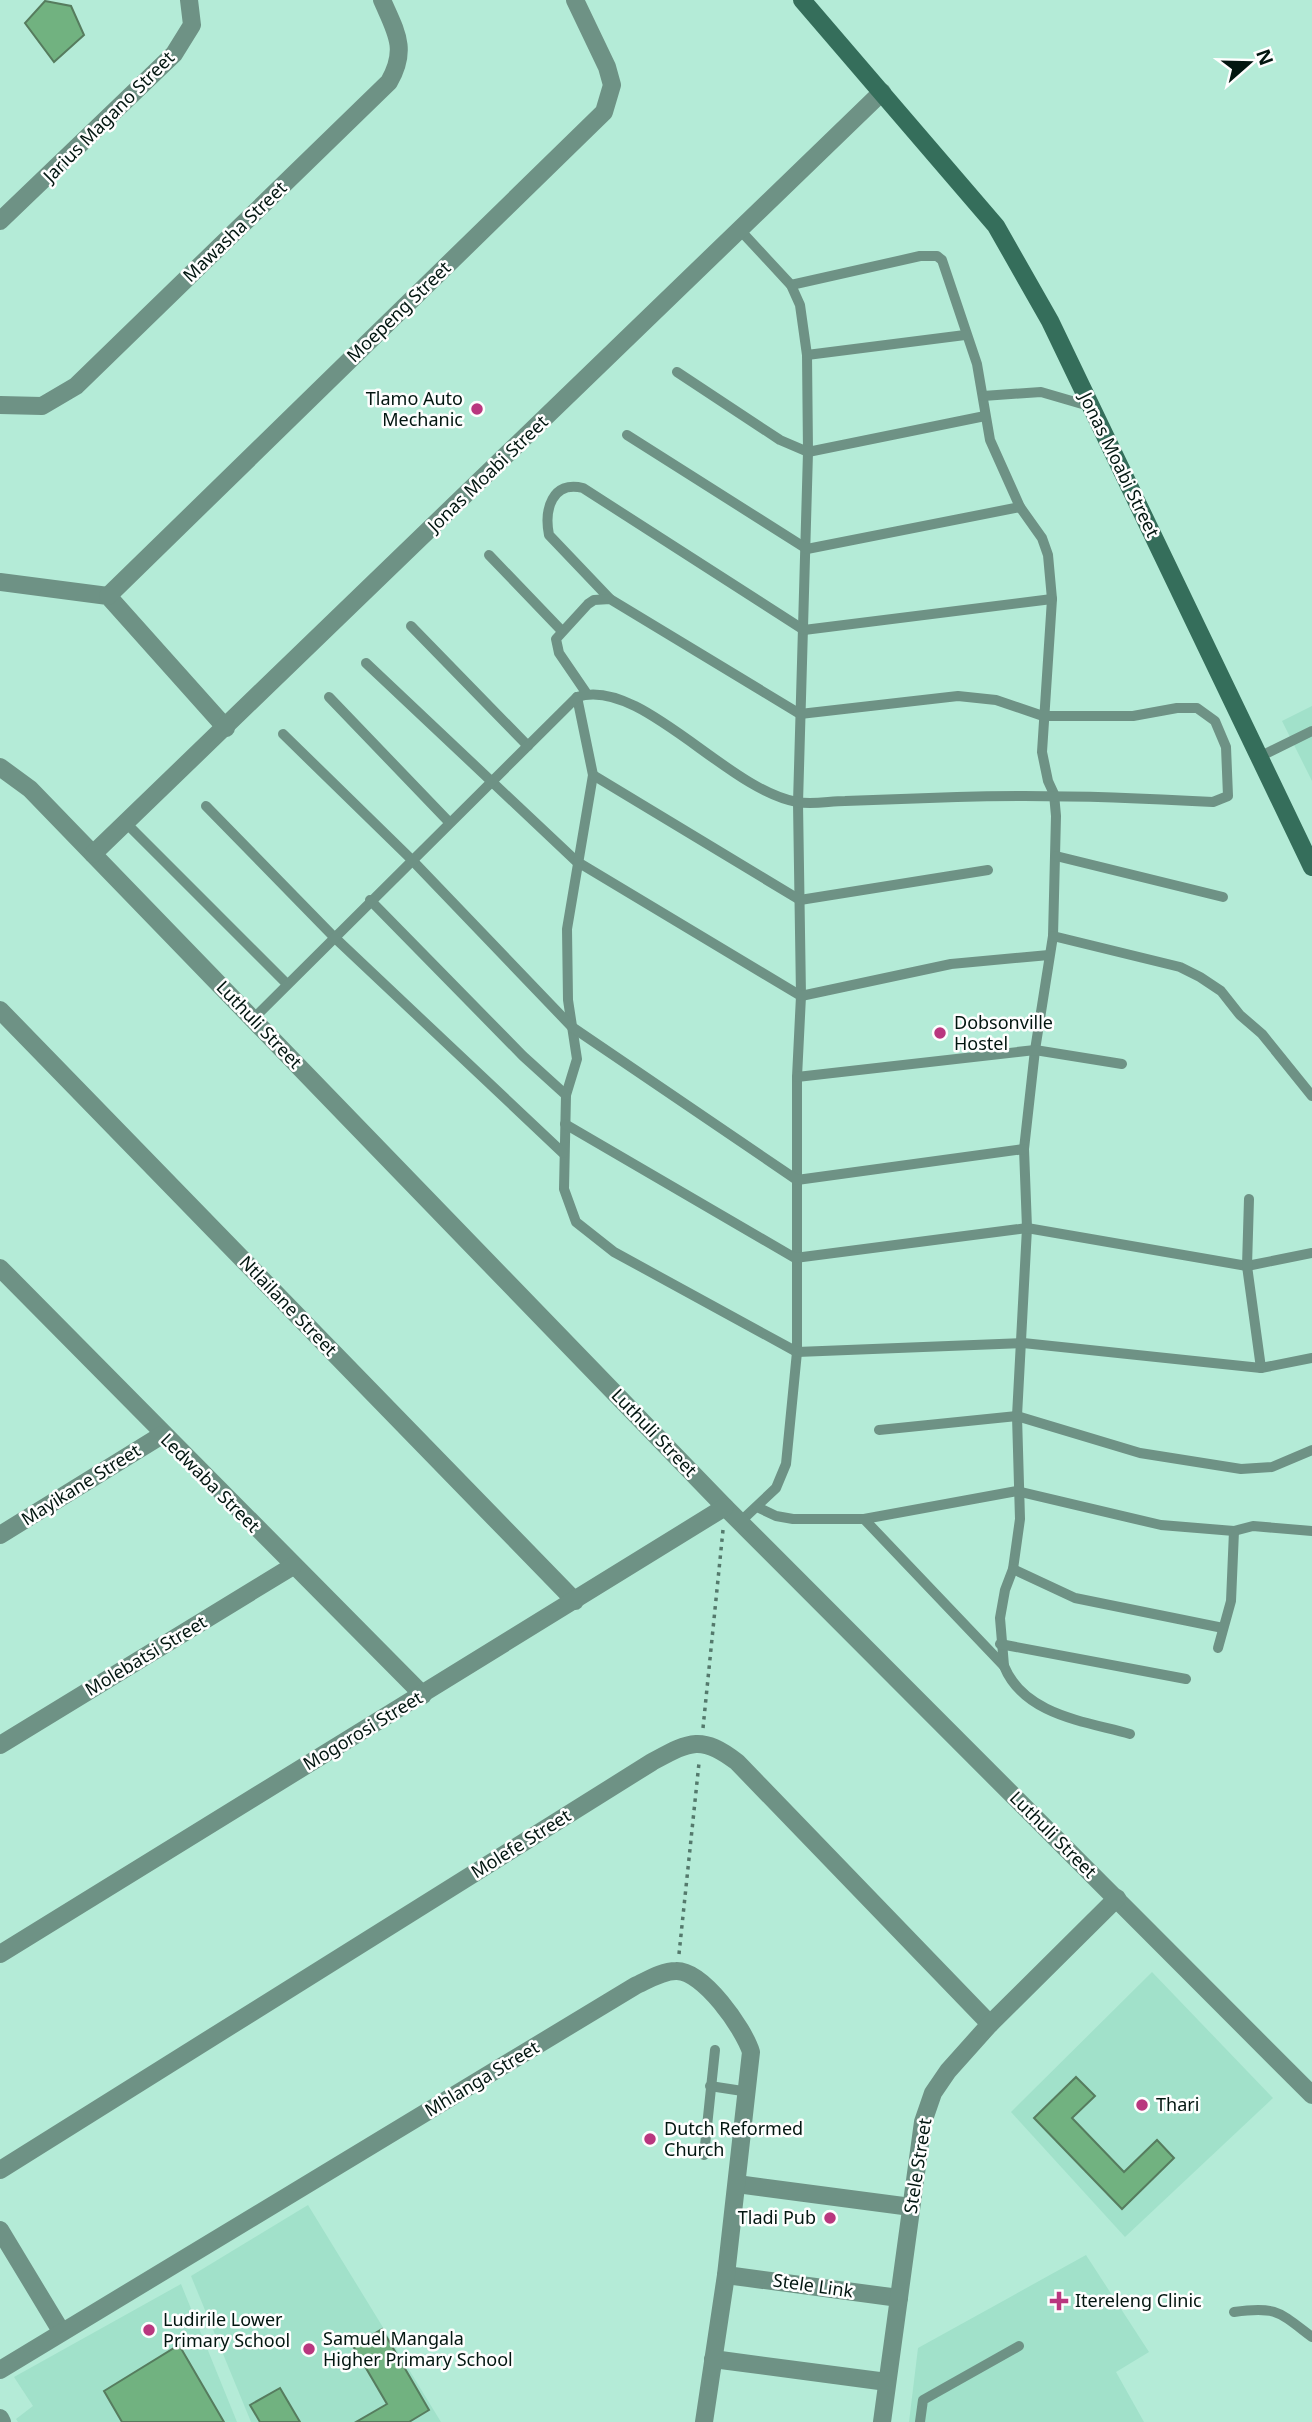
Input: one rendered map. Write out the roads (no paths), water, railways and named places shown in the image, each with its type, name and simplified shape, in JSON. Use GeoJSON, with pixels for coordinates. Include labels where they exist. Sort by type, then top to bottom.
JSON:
{"type":"FeatureCollection","features":[{"type":"Feature","properties":{"kind":"street","name":"Jarius Magano Street"},"geometry":{"type":"LineString","coordinates":[[0,221],[174,54],[192,25],[189,0]]}},
{"type":"Feature","properties":{"kind":"street","name":"Mawasha Street"},"geometry":{"type":"LineString","coordinates":[[0,405],[42,406],[76,386],[389,82],[399,65],[400,47],[382,0]]}},
{"type":"Feature","properties":{"kind":"street","name":"Moepeng Street"},"geometry":{"type":"LineString","coordinates":[[108,596],[604,112],[612,85],[607,67],[575,0]]}},
{"type":"Feature","properties":{"kind":"street","name":"Jonas Moabi Street"},"geometry":{"type":"LineString","coordinates":[[802,0],[996,226],[1050,321],[1259,757],[1310,856]]}},
{"type":"Feature","properties":{"kind":"street","name":"Jonas Moabi Street"},"geometry":{"type":"LineString","coordinates":[[93,854],[882,92]]}},
{"type":"Feature","properties":{"kind":"street"},"geometry":{"type":"LineString","coordinates":[[0,582],[108,596],[226,728]]}},
{"type":"Feature","properties":{"kind":"street","name":"Luthuli Street"},"geometry":{"type":"LineString","coordinates":[[0,767],[30,789],[725,1507],[1312,2095]]}},
{"type":"Feature","properties":{"kind":"street","name":"Ntlailane Street"},"geometry":{"type":"LineString","coordinates":[[0,1010],[575,1601]]}},
{"type":"Feature","properties":{"kind":"street","name":"Ledwaba Street"},"geometry":{"type":"LineString","coordinates":[[0,1268],[162,1435],[423,1695]]}},
{"type":"Feature","properties":{"kind":"street","name":"Mayikane Street"},"geometry":{"type":"LineString","coordinates":[[0,1535],[162,1435]]}},
{"type":"Feature","properties":{"kind":"street","name":"Mogorosi Street"},"geometry":{"type":"LineString","coordinates":[[0,1954],[725,1507]]}},
{"type":"Feature","properties":{"kind":"street","name":"Molebatsi Street"},"geometry":{"type":"LineString","coordinates":[[0,1745],[293,1566]]}},
{"type":"Feature","properties":{"kind":"street","name":"Molefe Street"},"geometry":{"type":"LineString","coordinates":[[0,2170],[652,1762],[693,1744],[709,1744],[737,1762],[990,2024]]}},
{"type":"Feature","properties":{"kind":"street","name":"Stele Street"},"geometry":{"type":"LineString","coordinates":[[882,2422],[923,2122],[933,2093],[990,2024],[1117,1898]]}},
{"type":"Feature","properties":{"kind":"street","name":"Mhlanga Street"},"geometry":{"type":"LineString","coordinates":[[0,2370],[659,1975],[678,1971],[691,1975],[704,1984],[736,2022],[751,2052],[749,2092],[726,2275],[704,2422]]}},
{"type":"Feature","properties":{"kind":"street"},"geometry":{"type":"LineString","coordinates":[[737,2184],[911,2207]]}},
{"type":"Feature","properties":{"kind":"street"},"geometry":{"type":"LineString","coordinates":[[0,2230],[61,2331]]}},
{"type":"Feature","properties":{"kind":"street","name":"Stele Link"},"geometry":{"type":"LineString","coordinates":[[726,2275],[899,2298]]}},
{"type":"Feature","properties":{"kind":"street"},"geometry":{"type":"LineString","coordinates":[[713,2359],[887,2382]]}},
{"type":"Feature","properties":{"kind":"lane"},"geometry":{"type":"LineString","coordinates":[[740,230],[791,285],[806,327],[808,452],[798,803],[801,996],[797,1077],[797,1352],[786,1464],[776,1488],[740,1521]]}},
{"type":"Feature","properties":{"kind":"lane"},"geometry":{"type":"LineString","coordinates":[[791,285],[920,256],[937,257],[945,267],[965,335],[977,364],[990,440],[1020,507],[1042,538],[1048,555],[1052,599],[1043,716],[1044,769],[1054,793],[1056,856],[1053,936],[1035,1050],[1024,1149],[1027,1228],[1023,1343],[1017,1416],[1017,1491],[1020,1519],[1013,1569],[1004,1590],[1000,1644],[1004,1666],[1015,1688],[1035,1704],[1130,1734]]}},
{"type":"Feature","properties":{"kind":"lane"},"geometry":{"type":"LineString","coordinates":[[807,355],[965,335]]}},
{"type":"Feature","properties":{"kind":"lane"},"geometry":{"type":"LineString","coordinates":[[677,372],[780,440],[808,452],[985,416]]}},
{"type":"Feature","properties":{"kind":"lane"},"geometry":{"type":"LineString","coordinates":[[983,396],[1041,392],[1089,406]]}},
{"type":"Feature","properties":{"kind":"lane"},"geometry":{"type":"LineString","coordinates":[[627,435],[807,549],[1020,507]]}},
{"type":"Feature","properties":{"kind":"lane"},"geometry":{"type":"LineString","coordinates":[[253,1019],[449,821],[582,696],[617,696],[655,718],[747,782],[798,803],[1054,793],[1220,800],[1228,796],[1230,787],[1226,747],[1215,722],[1197,708],[1177,708],[1133,716],[1043,716],[996,700],[958,696],[800,714],[610,599],[549,535],[548,509],[552,497],[561,490],[574,486],[583,488],[804,630],[1052,599]]}},
{"type":"Feature","properties":{"kind":"lane"},"geometry":{"type":"LineString","coordinates":[[489,555],[561,631]]}},
{"type":"Feature","properties":{"kind":"lane"},"geometry":{"type":"LineString","coordinates":[[610,599],[594,600],[561,631],[556,647],[582,696],[593,775],[576,861],[567,929],[566,977],[577,1059],[566,1095],[564,1189],[576,1222],[614,1252],[797,1352],[1023,1343],[1261,1368],[1312,1358]]}},
{"type":"Feature","properties":{"kind":"lane"},"geometry":{"type":"LineString","coordinates":[[411,626],[528,746]]}},
{"type":"Feature","properties":{"kind":"lane"},"geometry":{"type":"LineString","coordinates":[[366,663],[576,861],[801,996],[951,964],[1049,955]]}},
{"type":"Feature","properties":{"kind":"lane"},"geometry":{"type":"LineString","coordinates":[[330,697],[449,821]]}},
{"type":"Feature","properties":{"kind":"lane"},"geometry":{"type":"LineString","coordinates":[[1259,757],[1312,731]]}},
{"type":"Feature","properties":{"kind":"lane"},"geometry":{"type":"LineString","coordinates":[[283,734],[411,859],[572,1027],[797,1180],[1024,1149]]}},
{"type":"Feature","properties":{"kind":"lane"},"geometry":{"type":"LineString","coordinates":[[593,775],[800,900],[988,870]]}},
{"type":"Feature","properties":{"kind":"lane"},"geometry":{"type":"LineString","coordinates":[[206,806],[334,936],[563,1153]]}},
{"type":"Feature","properties":{"kind":"lane"},"geometry":{"type":"LineString","coordinates":[[125,822],[287,984]]}},
{"type":"Feature","properties":{"kind":"lane"},"geometry":{"type":"LineString","coordinates":[[1056,856],[1223,897]]}},
{"type":"Feature","properties":{"kind":"lane"},"geometry":{"type":"LineString","coordinates":[[370,900],[523,1056],[566,1095]]}},
{"type":"Feature","properties":{"kind":"lane"},"geometry":{"type":"LineString","coordinates":[[1053,936],[1180,967],[1200,977],[1221,991],[1240,1016],[1262,1034],[1312,1096]]}},
{"type":"Feature","properties":{"kind":"lane"},"geometry":{"type":"LineString","coordinates":[[797,1077],[1035,1050],[1122,1065]]}},
{"type":"Feature","properties":{"kind":"lane"},"geometry":{"type":"LineString","coordinates":[[565,1124],[795,1258],[1027,1228],[1247,1266],[1312,1253]]}},
{"type":"Feature","properties":{"kind":"lane"},"geometry":{"type":"LineString","coordinates":[[1249,1199],[1247,1266],[1261,1368]]}},
{"type":"Feature","properties":{"kind":"lane"},"geometry":{"type":"LineString","coordinates":[[878,1430],[1017,1416],[1140,1453],[1241,1469],[1272,1467],[1312,1450]]}},
{"type":"Feature","properties":{"kind":"lane"},"geometry":{"type":"LineString","coordinates":[[757,1507],[776,1516],[793,1518],[864,1519],[1017,1491],[1161,1525],[1234,1531],[1253,1526],[1312,1531]]}},
{"type":"Feature","properties":{"kind":"lane"},"geometry":{"type":"LineString","coordinates":[[864,1519],[1004,1666]]}},
{"type":"Feature","properties":{"kind":"lane"},"geometry":{"type":"LineString","coordinates":[[1218,1648],[1234,1572],[1234,1531]]}},
{"type":"Feature","properties":{"kind":"lane"},"geometry":{"type":"LineString","coordinates":[[1013,1569],[1075,1598],[1223,1628]]}},
{"type":"Feature","properties":{"kind":"lane"},"geometry":{"type":"LineString","coordinates":[[1000,1644],[1186,1679]]}},
{"type":"Feature","properties":{"kind":"lane"},"geometry":{"type":"LineString","coordinates":[[704,2155],[715,2050]]}},
{"type":"Feature","properties":{"kind":"lane"},"geometry":{"type":"LineString","coordinates":[[710,2086],[749,2092]]}},
{"type":"Feature","properties":{"kind":"lane"},"geometry":{"type":"LineString","coordinates":[[1234,2312],[1262,2308],[1275,2310],[1312,2337]]}},
{"type":"Feature","properties":{"kind":"lane"},"geometry":{"type":"LineString","coordinates":[[920,2422],[923,2400],[1019,2346]]}},
{"type":"Feature","properties":{"kind":"place","name":"Tlamo Auto Mechanic"},"geometry":{"type":"Point","coordinates":[477,409]}},
{"type":"Feature","properties":{"kind":"place","name":"Dobsonville Hostel"},"geometry":{"type":"Point","coordinates":[940,1033]}},
{"type":"Feature","properties":{"kind":"place","name":"Thari"},"geometry":{"type":"Point","coordinates":[1142,2105]}},
{"type":"Feature","properties":{"kind":"place","name":"Dutch Reformed Church"},"geometry":{"type":"Point","coordinates":[650,2139]}},
{"type":"Feature","properties":{"kind":"place","name":"Tladi Pub"},"geometry":{"type":"Point","coordinates":[830,2218]}},
{"type":"Feature","properties":{"kind":"place","name":"Itereleng Clinic"},"geometry":{"type":"Point","coordinates":[1059,2301]}},
{"type":"Feature","properties":{"kind":"place","name":"Ludirile Lower Primary School"},"geometry":{"type":"Point","coordinates":[149,2330]}},
{"type":"Feature","properties":{"kind":"place","name":"Samuel Mangala Higher Primary School"},"geometry":{"type":"Point","coordinates":[309,2349]}}]}
